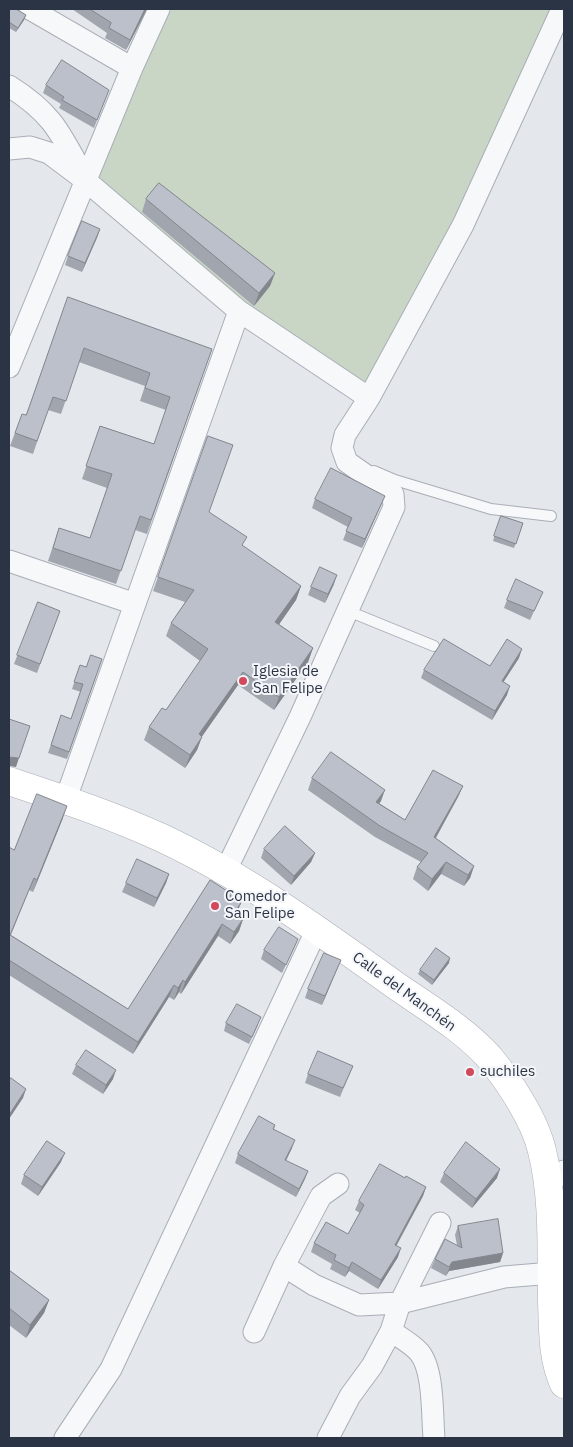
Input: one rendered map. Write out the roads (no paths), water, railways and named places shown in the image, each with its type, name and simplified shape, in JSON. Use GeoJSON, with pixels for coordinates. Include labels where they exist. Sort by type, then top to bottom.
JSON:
{"type":"FeatureCollection","features":[{"type":"Feature","properties":{"kind":"street"},"geometry":{"type":"LineString","coordinates":[[30,9],[132,68]]}},
{"type":"Feature","properties":{"kind":"street"},"geometry":{"type":"LineString","coordinates":[[9,367],[85,180],[159,9]]}},
{"type":"Feature","properties":{"kind":"street"},"geometry":{"type":"LineString","coordinates":[[226,870],[300,717],[391,514],[395,500],[388,490],[353,468],[343,454],[343,441],[463,225],[562,9]]}},
{"type":"Feature","properties":{"kind":"street"},"geometry":{"type":"LineString","coordinates":[[9,86],[40,108],[53,121],[85,180]]}},
{"type":"Feature","properties":{"kind":"street"},"geometry":{"type":"LineString","coordinates":[[9,149],[20,147],[40,149],[85,180],[239,311],[368,398]]}},
{"type":"Feature","properties":{"kind":"street"},"geometry":{"type":"LineString","coordinates":[[65,801],[239,311]]}},
{"type":"Feature","properties":{"kind":"street"},"geometry":{"type":"LineString","coordinates":[[9,561],[135,604]]}},
{"type":"Feature","properties":{"kind":"street","name":"Calle del Manchén"},"geometry":{"type":"LineString","coordinates":[[9,781],[110,815],[226,870],[317,929],[449,1023],[488,1056],[530,1118],[542,1150],[556,1178],[552,1272],[554,1344],[560,1375],[564,1384]]}},
{"type":"Feature","properties":{"kind":"street"},"geometry":{"type":"LineString","coordinates":[[65,1438],[111,1369],[317,929]]}},
{"type":"Feature","properties":{"kind":"street"},"geometry":{"type":"LineString","coordinates":[[254,1332],[284,1266],[321,1196],[338,1184]]}},
{"type":"Feature","properties":{"kind":"street"},"geometry":{"type":"LineString","coordinates":[[328,1438],[350,1396],[372,1366],[390,1331],[400,1303],[440,1223]]}},
{"type":"Feature","properties":{"kind":"street"},"geometry":{"type":"LineString","coordinates":[[284,1266],[314,1285],[359,1305],[400,1303],[504,1277],[552,1272]]}},
{"type":"Feature","properties":{"kind":"street"},"geometry":{"type":"LineString","coordinates":[[390,1331],[418,1351],[425,1361],[428,1372],[434,1438]]}},
{"type":"Feature","properties":{"kind":"lane"},"geometry":{"type":"LineString","coordinates":[[353,468],[372,470],[395,480],[491,509],[551,516]]}},
{"type":"Feature","properties":{"kind":"lane"},"geometry":{"type":"LineString","coordinates":[[348,611],[434,646]]}},
{"type":"Feature","properties":{"kind":"place","name":"Iglesia de San Felipe"},"geometry":{"type":"Point","coordinates":[243,681]}},
{"type":"Feature","properties":{"kind":"place","name":"Comedor San Felipe"},"geometry":{"type":"Point","coordinates":[215,906]}},
{"type":"Feature","properties":{"kind":"place","name":"suchiles"},"geometry":{"type":"Point","coordinates":[470,1072]}}]}
